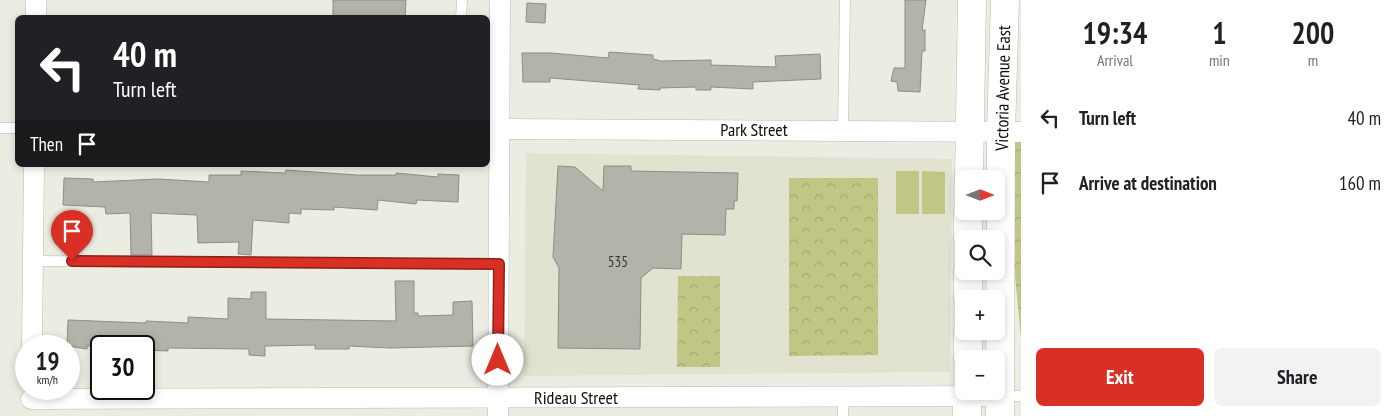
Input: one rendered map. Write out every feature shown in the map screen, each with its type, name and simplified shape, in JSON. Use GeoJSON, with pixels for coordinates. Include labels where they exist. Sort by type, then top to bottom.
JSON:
{"type":"FeatureCollection","features":[{"type":"Feature","properties":{"kind":"main road","name":"Victoria Avenue East"},"geometry":{"type":"LineString","coordinates":[[969,170],[972,0]]}},
{"type":"Feature","properties":{"kind":"main road","name":"Victoria Avenue East"},"geometry":{"type":"LineString","coordinates":[[1005,0],[1011,132],[1007,403]]}},
{"type":"Feature","properties":{"kind":"street"},"geometry":{"type":"LineString","coordinates":[[36,0],[36,15]]}},
{"type":"Feature","properties":{"kind":"street"},"geometry":{"type":"LineString","coordinates":[[498,407],[499,264],[493,129],[500,0]]}},
{"type":"Feature","properties":{"kind":"street","name":"Park Street"},"geometry":{"type":"LineString","coordinates":[[493,129],[1011,132]]}},
{"type":"Feature","properties":{"kind":"street"},"geometry":{"type":"LineString","coordinates":[[32,335],[34,167]]}},
{"type":"Feature","properties":{"kind":"street","name":"Rideau Street"},"geometry":{"type":"LineString","coordinates":[[32,401],[498,407],[843,407],[967,401],[1007,403]]}},
{"type":"Feature","properties":{"kind":"lane"},"geometry":{"type":"LineString","coordinates":[[461,15],[462,0]]}},
{"type":"Feature","properties":{"kind":"lane"},"geometry":{"type":"LineString","coordinates":[[844,131],[845,0]]}},
{"type":"Feature","properties":{"kind":"lane"},"geometry":{"type":"LineString","coordinates":[[0,128],[15,128]]}},
{"type":"Feature","properties":{"kind":"lane"},"geometry":{"type":"LineString","coordinates":[[33,261],[499,264]]}},
{"type":"Feature","properties":{"kind":"shaded area"},"geometry":{"type":"Polygon","coordinates":[[[526,153],[952,159],[950,372],[524,376],[526,153]]]}},
{"type":"Feature","properties":{"kind":"green space"},"geometry":{"type":"Polygon","coordinates":[[[1001,132],[1021,132],[1021,338],[1005,170],[1001,132]]]}},
{"type":"Feature","properties":{"kind":"green space"},"geometry":{"type":"Polygon","coordinates":[[[896,171],[919,171],[919,214],[896,214],[896,171]]]}},
{"type":"Feature","properties":{"kind":"green space"},"geometry":{"type":"Polygon","coordinates":[[[922,171],[945,172],[945,214],[922,214],[922,171]]]}},
{"type":"Feature","properties":{"kind":"green space"},"geometry":{"type":"Polygon","coordinates":[[[789,178],[878,178],[878,355],[789,356],[789,178]]]}},
{"type":"Feature","properties":{"kind":"green space"},"geometry":{"type":"Polygon","coordinates":[[[678,276],[720,276],[720,367],[677,367],[678,276]]]}},
{"type":"Feature","properties":{"kind":"building"},"geometry":{"type":"Polygon","coordinates":[[[333,0],[406,0],[405,15],[333,15],[333,0]]]}},
{"type":"Feature","properties":{"kind":"building"},"geometry":{"type":"Polygon","coordinates":[[[905,0],[926,0],[922,30],[925,30],[925,51],[922,51],[920,92],[898,91],[897,82],[891,81],[894,68],[905,68],[905,0]]]}},
{"type":"Feature","properties":{"kind":"building"},"geometry":{"type":"Polygon","coordinates":[[[527,3],[546,4],[545,23],[526,22],[527,3]]]}},
{"type":"Feature","properties":{"kind":"building"},"geometry":{"type":"Polygon","coordinates":[[[609,52],[653,55],[653,59],[661,61],[711,60],[711,65],[776,67],[775,56],[820,54],[821,79],[753,82],[753,89],[711,87],[711,90],[696,90],[696,87],[660,88],[660,90],[638,89],[639,85],[550,78],[550,82],[523,82],[522,53],[551,53],[608,58],[609,52]]]}},
{"type":"Feature","properties":{"kind":"building"},"geometry":{"type":"Polygon","coordinates":[[[558,166],[575,167],[603,191],[604,166],[631,166],[631,171],[738,173],[737,201],[734,201],[734,209],[726,209],[725,235],[682,234],[681,269],[653,268],[641,278],[640,349],[558,348],[559,268],[553,257],[558,166]]]}},
{"type":"Feature","properties":{"kind":"building"},"geometry":{"type":"Polygon","coordinates":[[[286,170],[357,175],[396,175],[396,173],[438,177],[438,174],[459,175],[458,202],[417,200],[416,204],[378,200],[377,210],[334,207],[334,210],[301,209],[301,214],[289,213],[289,223],[253,220],[251,255],[238,254],[239,242],[198,243],[197,215],[151,213],[152,255],[131,255],[130,213],[106,214],[105,207],[63,205],[64,178],[93,179],[93,182],[158,179],[209,182],[209,175],[241,175],[241,171],[285,173],[286,170]]]}},
{"type":"Feature","properties":{"kind":"building"},"geometry":{"type":"Polygon","coordinates":[[[395,281],[414,281],[414,313],[418,313],[418,316],[453,315],[453,302],[472,301],[473,346],[390,348],[349,346],[349,349],[315,349],[315,345],[265,346],[265,356],[249,355],[249,349],[168,348],[168,351],[155,350],[155,335],[90,335],[90,346],[87,346],[87,349],[80,348],[80,335],[67,335],[68,320],[188,323],[188,317],[228,319],[228,298],[251,299],[251,292],[266,292],[266,319],[396,321],[395,281]]]}},
{"type":"Feature","properties":{"kind":"route"},"geometry":{"type":"LineString","coordinates":[[72,261],[499,264],[498,360]]}}]}
